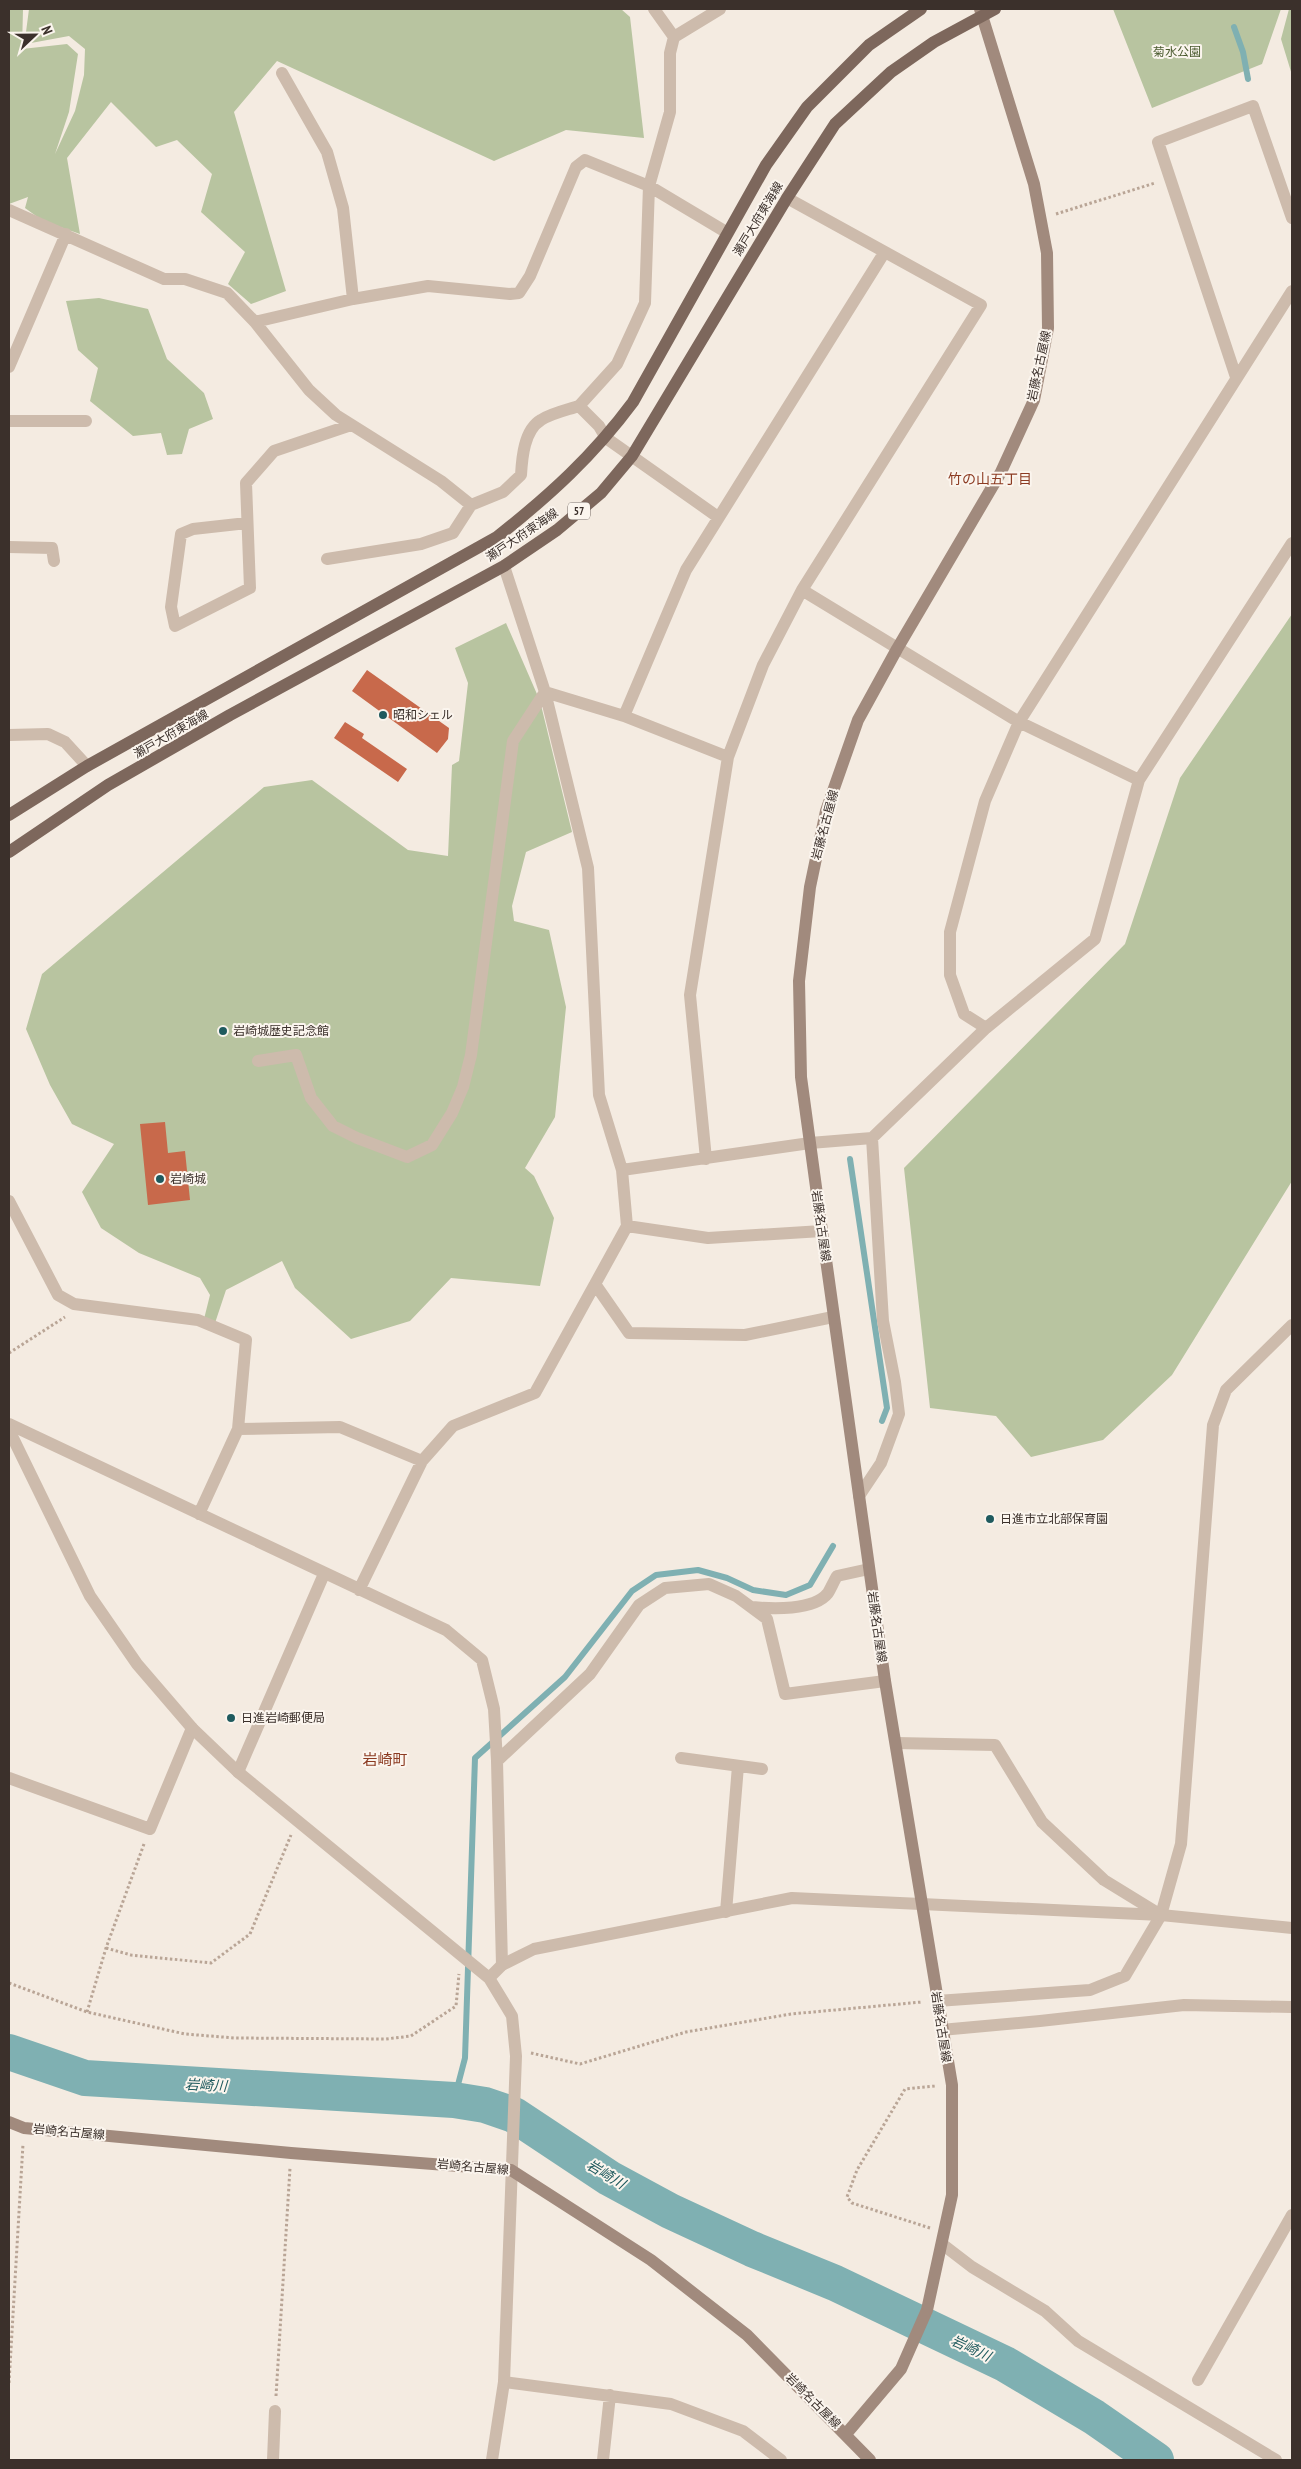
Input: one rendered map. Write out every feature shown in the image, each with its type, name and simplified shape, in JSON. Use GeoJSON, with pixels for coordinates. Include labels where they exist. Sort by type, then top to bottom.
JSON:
{"type":"FeatureCollection","features":[{"type":"Feature","properties":{"kind":"main road","name":"瀬戸大府東海線"},"geometry":{"type":"LineString","coordinates":[[9,815],[87,766],[497,537],[535,507],[588,459],[633,402],[726,232],[766,165],[806,108],[869,46],[921,9]]}},
{"type":"Feature","properties":{"kind":"main road","name":"瀬戸大府東海線"},"geometry":{"type":"LineString","coordinates":[[9,852],[108,785],[504,566],[557,530],[601,492],[632,456],[787,198],[835,124],[891,72],[981,12],[995,9]]}},
{"type":"Feature","properties":{"kind":"main road","name":"岩藤名古屋線"},"geometry":{"type":"LineString","coordinates":[[846,2434],[901,2369],[927,2310],[952,2195],[952,2085],[941,2030],[885,1681],[822,1232],[801,1077],[799,981],[810,887],[826,811],[858,720],[897,649],[1001,472],[1034,400],[1048,328],[1047,253],[1034,184],[981,12]]}},
{"type":"Feature","properties":{"kind":"main road","name":"岩崎名古屋線"},"geometry":{"type":"LineString","coordinates":[[9,2122],[24,2128],[291,2153],[512,2170],[651,2260],[732,2323],[846,2434]]}},
{"type":"Feature","properties":{"kind":"main road"},"geometry":{"type":"LineString","coordinates":[[846,2434],[870,2460]]}},
{"type":"Feature","properties":{"kind":"street"},"geometry":{"type":"LineString","coordinates":[[654,9],[674,37]]}},
{"type":"Feature","properties":{"kind":"street"},"geometry":{"type":"LineString","coordinates":[[327,559],[421,544],[453,533],[471,505],[503,492],[521,475],[522,456],[528,437],[539,420],[579,406],[617,364],[646,303],[649,186],[670,112],[670,53],[674,37],[720,9]]}},
{"type":"Feature","properties":{"kind":"street"},"geometry":{"type":"LineString","coordinates":[[282,72],[329,160],[343,208],[353,298]]}},
{"type":"Feature","properties":{"kind":"street"},"geometry":{"type":"LineString","coordinates":[[1236,377],[1158,142],[1253,106],[1292,218]]}},
{"type":"Feature","properties":{"kind":"street"},"geometry":{"type":"LineString","coordinates":[[255,322],[353,298],[428,286],[510,294],[518,293],[530,276],[576,167],[585,160],[649,186],[726,232]]}},
{"type":"Feature","properties":{"kind":"street"},"geometry":{"type":"LineString","coordinates":[[706,1159],[690,995],[728,757],[763,665],[802,590],[981,305],[787,198]]}},
{"type":"Feature","properties":{"kind":"street"},"geometry":{"type":"LineString","coordinates":[[9,210],[164,279],[185,279],[227,293],[255,322],[309,390],[336,415],[441,481],[471,505]]}},
{"type":"Feature","properties":{"kind":"street"},"geometry":{"type":"LineString","coordinates":[[9,367],[66,234]]}},
{"type":"Feature","properties":{"kind":"street"},"geometry":{"type":"LineString","coordinates":[[624,716],[686,570],[884,253]]}},
{"type":"Feature","properties":{"kind":"street"},"geometry":{"type":"LineString","coordinates":[[986,1028],[964,1014],[950,975],[950,932],[985,801],[1019,722],[1292,291]]}},
{"type":"Feature","properties":{"kind":"street"},"geometry":{"type":"LineString","coordinates":[[579,406],[599,426],[606,438],[718,517]]}},
{"type":"Feature","properties":{"kind":"street"},"geometry":{"type":"LineString","coordinates":[[9,420],[86,422]]}},
{"type":"Feature","properties":{"kind":"street"},"geometry":{"type":"LineString","coordinates":[[247,523],[193,530],[181,534],[171,607],[175,626],[250,588],[246,483],[274,451],[351,425]]}},
{"type":"Feature","properties":{"kind":"street"},"geometry":{"type":"LineString","coordinates":[[622,1170],[810,1143],[872,1138],[986,1028],[1095,939],[1138,780],[1292,543]]}},
{"type":"Feature","properties":{"kind":"street"},"geometry":{"type":"LineString","coordinates":[[9,547],[52,548],[54,561]]}},
{"type":"Feature","properties":{"kind":"street"},"geometry":{"type":"LineString","coordinates":[[359,1590],[422,1461],[454,1426],[535,1393],[627,1226],[622,1170],[599,1095],[588,868],[545,692],[504,566]]}},
{"type":"Feature","properties":{"kind":"street"},"geometry":{"type":"LineString","coordinates":[[802,590],[1019,722],[1138,780]]}},
{"type":"Feature","properties":{"kind":"street"},"geometry":{"type":"LineString","coordinates":[[545,692],[624,716],[728,757]]}},
{"type":"Feature","properties":{"kind":"street"},"geometry":{"type":"LineString","coordinates":[[258,1062],[296,1055],[311,1098],[333,1126],[357,1138],[408,1156],[432,1145],[452,1113],[463,1087],[471,1055],[512,741],[545,692]]}},
{"type":"Feature","properties":{"kind":"street"},"geometry":{"type":"LineString","coordinates":[[9,735],[48,734],[65,742],[87,766]]}},
{"type":"Feature","properties":{"kind":"street"},"geometry":{"type":"LineString","coordinates":[[859,1496],[881,1463],[898,1414],[895,1382],[883,1321],[872,1138]]}},
{"type":"Feature","properties":{"kind":"street"},"geometry":{"type":"LineString","coordinates":[[9,1201],[58,1295],[74,1304],[198,1320],[246,1340],[238,1430],[199,1514]]}},
{"type":"Feature","properties":{"kind":"street"},"geometry":{"type":"LineString","coordinates":[[627,1226],[708,1238],[822,1232]]}},
{"type":"Feature","properties":{"kind":"street"},"geometry":{"type":"LineString","coordinates":[[595,1284],[629,1332],[745,1335],[834,1316]]}},
{"type":"Feature","properties":{"kind":"street"},"geometry":{"type":"LineString","coordinates":[[937,2001],[1090,1990],[1125,1976],[1161,1915],[1181,1844],[1213,1424],[1226,1390],[1292,1325]]}},
{"type":"Feature","properties":{"kind":"street"},"geometry":{"type":"LineString","coordinates":[[9,1424],[446,1630],[482,1660],[494,1709],[502,1965]]}},
{"type":"Feature","properties":{"kind":"street"},"geometry":{"type":"LineString","coordinates":[[238,1430],[340,1427],[422,1461]]}},
{"type":"Feature","properties":{"kind":"street"},"geometry":{"type":"LineString","coordinates":[[9,1430],[90,1596],[137,1664],[192,1728],[238,1772],[484,1975],[512,2016],[516,2053],[504,2382],[492,2460]]}},
{"type":"Feature","properties":{"kind":"street"},"geometry":{"type":"LineString","coordinates":[[752,1607],[779,1609],[805,1606],[827,1595],[837,1576],[869,1569]]}},
{"type":"Feature","properties":{"kind":"street"},"geometry":{"type":"LineString","coordinates":[[238,1772],[324,1574]]}},
{"type":"Feature","properties":{"kind":"street"},"geometry":{"type":"LineString","coordinates":[[497,1761],[590,1674],[639,1605],[665,1588],[709,1584],[736,1596],[767,1619],[780,1666],[785,1694],[885,1681]]}},
{"type":"Feature","properties":{"kind":"street"},"geometry":{"type":"LineString","coordinates":[[9,1778],[150,1829],[192,1728]]}},
{"type":"Feature","properties":{"kind":"street"},"geometry":{"type":"LineString","coordinates":[[896,1743],[995,1745],[1042,1822],[1104,1880],[1161,1915]]}},
{"type":"Feature","properties":{"kind":"street"},"geometry":{"type":"LineString","coordinates":[[681,1758],[762,1769]]}},
{"type":"Feature","properties":{"kind":"street"},"geometry":{"type":"LineString","coordinates":[[726,1912],[738,1766]]}},
{"type":"Feature","properties":{"kind":"street"},"geometry":{"type":"LineString","coordinates":[[484,1975],[534,1949],[792,1898],[1161,1915],[1292,1928]]}},
{"type":"Feature","properties":{"kind":"street"},"geometry":{"type":"LineString","coordinates":[[941,2030],[1040,2021],[1184,2004],[1292,2007]]}},
{"type":"Feature","properties":{"kind":"street"},"geometry":{"type":"LineString","coordinates":[[1198,2380],[1292,2215]]}},
{"type":"Feature","properties":{"kind":"street"},"geometry":{"type":"LineString","coordinates":[[943,2238],[972,2267],[1045,2311],[1078,2341],[1276,2460]]}},
{"type":"Feature","properties":{"kind":"street"},"geometry":{"type":"LineString","coordinates":[[504,2382],[671,2404],[743,2431],[781,2460]]}},
{"type":"Feature","properties":{"kind":"street"},"geometry":{"type":"LineString","coordinates":[[603,2460],[610,2395]]}},
{"type":"Feature","properties":{"kind":"street"},"geometry":{"type":"LineString","coordinates":[[273,2460],[275,2412]]}},
{"type":"Feature","properties":{"kind":"path"},"geometry":{"type":"LineString","coordinates":[[1041,219],[1170,178]]}},
{"type":"Feature","properties":{"kind":"path"},"geometry":{"type":"LineString","coordinates":[[9,1354],[64,1319],[74,1304]]}},
{"type":"Feature","properties":{"kind":"path"},"geometry":{"type":"LineString","coordinates":[[106,1948],[131,1955],[211,1963],[250,1934],[297,1820]]}},
{"type":"Feature","properties":{"kind":"path"},"geometry":{"type":"LineString","coordinates":[[87,2012],[106,1948],[150,1829]]}},
{"type":"Feature","properties":{"kind":"path"},"geometry":{"type":"LineString","coordinates":[[9,1983],[87,2012],[184,2034],[235,2038],[386,2040],[411,2036],[456,2006],[463,1958]]}},
{"type":"Feature","properties":{"kind":"path"},"geometry":{"type":"LineString","coordinates":[[516,2053],[580,2064],[696,2030],[791,2014],[937,2001]]}},
{"type":"Feature","properties":{"kind":"path"},"geometry":{"type":"LineString","coordinates":[[943,2238],[852,2203],[847,2197],[857,2170],[905,2089],[952,2085]]}},
{"type":"Feature","properties":{"kind":"path"},"geometry":{"type":"LineString","coordinates":[[9,2383],[24,2128]]}},
{"type":"Feature","properties":{"kind":"path"},"geometry":{"type":"LineString","coordinates":[[275,2412],[291,2153]]}},
{"type":"Feature","properties":{"kind":"green space"},"geometry":{"type":"Polygon","coordinates":[[[9,9],[23,9],[22,49],[67,44],[78,54],[69,112],[55,154],[75,111],[84,75],[85,49],[69,36],[31,43],[26,32],[29,9],[621,9],[630,17],[644,138],[566,130],[494,161],[277,61],[234,112],[286,291],[251,304],[228,284],[245,252],[201,212],[212,174],[177,140],[156,147],[111,102],[67,158],[80,234],[43,221],[25,208],[28,197],[9,204],[9,9]]]}},
{"type":"Feature","properties":{"kind":"green space","name":"菊水公園"},"geometry":{"type":"Polygon","coordinates":[[[1113,9],[1281,9],[1262,64],[1152,108],[1113,9]]]}},
{"type":"Feature","properties":{"kind":"green space"},"geometry":{"type":"Polygon","coordinates":[[[1289,9],[1292,9],[1292,75],[1281,39],[1289,9]]]}},
{"type":"Feature","properties":{"kind":"green space"},"geometry":{"type":"Polygon","coordinates":[[[99,298],[148,309],[167,359],[204,393],[213,419],[189,429],[182,454],[167,455],[161,433],[133,436],[90,401],[98,368],[78,350],[66,301],[99,298]]]}},
{"type":"Feature","properties":{"kind":"green space"},"geometry":{"type":"Polygon","coordinates":[[[1292,614],[1292,1181],[1172,1375],[1103,1440],[1031,1457],[996,1416],[930,1408],[904,1168],[1125,944],[1180,778],[1292,614]]]}},
{"type":"Feature","properties":{"kind":"green space"},"geometry":{"type":"Polygon","coordinates":[[[506,623],[540,701],[572,832],[526,852],[512,906],[514,921],[549,930],[566,1007],[555,1117],[525,1168],[534,1176],[554,1218],[540,1286],[451,1278],[410,1321],[351,1339],[295,1288],[282,1261],[226,1290],[215,1323],[202,1327],[210,1295],[200,1278],[139,1253],[101,1228],[82,1192],[114,1144],[72,1124],[50,1085],[26,1029],[42,974],[264,787],[312,780],[408,850],[448,856],[452,765],[459,761],[468,683],[455,648],[506,623]]]}},
{"type":"Feature","properties":{"kind":"building"},"geometry":{"type":"Polygon","coordinates":[[[367,670],[449,728],[448,739],[437,753],[352,691],[367,670]]]}},
{"type":"Feature","properties":{"kind":"building"},"geometry":{"type":"Polygon","coordinates":[[[345,722],[364,734],[362,738],[407,769],[398,782],[334,738],[345,722]]]}},
{"type":"Feature","properties":{"kind":"building"},"geometry":{"type":"Polygon","coordinates":[[[165,1122],[168,1153],[185,1151],[190,1200],[148,1205],[140,1124],[165,1122]]]}},
{"type":"Feature","properties":{"kind":"waterway"},"geometry":{"type":"LineString","coordinates":[[1234,27],[1243,52],[1248,79]]}},
{"type":"Feature","properties":{"kind":"waterway"},"geometry":{"type":"LineString","coordinates":[[850,1159],[887,1408],[882,1421]]}},
{"type":"Feature","properties":{"kind":"waterway"},"geometry":{"type":"LineString","coordinates":[[454,2100],[465,2058],[475,1758],[565,1677],[632,1591],[656,1575],[698,1570],[727,1578],[753,1590],[786,1595],[810,1585],[833,1546]]}},
{"type":"Feature","properties":{"kind":"waterway","name":"岩崎川"},"geometry":{"type":"LineString","coordinates":[[9,2052],[85,2078],[454,2100],[485,2105],[514,2115],[609,2178],[670,2211],[752,2249],[835,2283],[1005,2364],[1094,2417],[1156,2460]]}},
{"type":"Feature","properties":{"kind":"place","name":"昭和シェル"},"geometry":{"type":"Point","coordinates":[383,715]}},
{"type":"Feature","properties":{"kind":"place","name":"岩崎城歴史記念館"},"geometry":{"type":"Point","coordinates":[223,1031]}},
{"type":"Feature","properties":{"kind":"place","name":"岩崎城"},"geometry":{"type":"Point","coordinates":[160,1179]}},
{"type":"Feature","properties":{"kind":"place","name":"日進市立北部保育園"},"geometry":{"type":"Point","coordinates":[990,1519]}},
{"type":"Feature","properties":{"kind":"place","name":"日進岩崎郵便局"},"geometry":{"type":"Point","coordinates":[231,1718]}},
{"type":"Feature","properties":{"kind":"district","name":"竹の山五丁目"},"geometry":{"type":"Point","coordinates":[990,479]}},
{"type":"Feature","properties":{"kind":"district","name":"岩崎町"},"geometry":{"type":"Point","coordinates":[385,1760]}}]}
